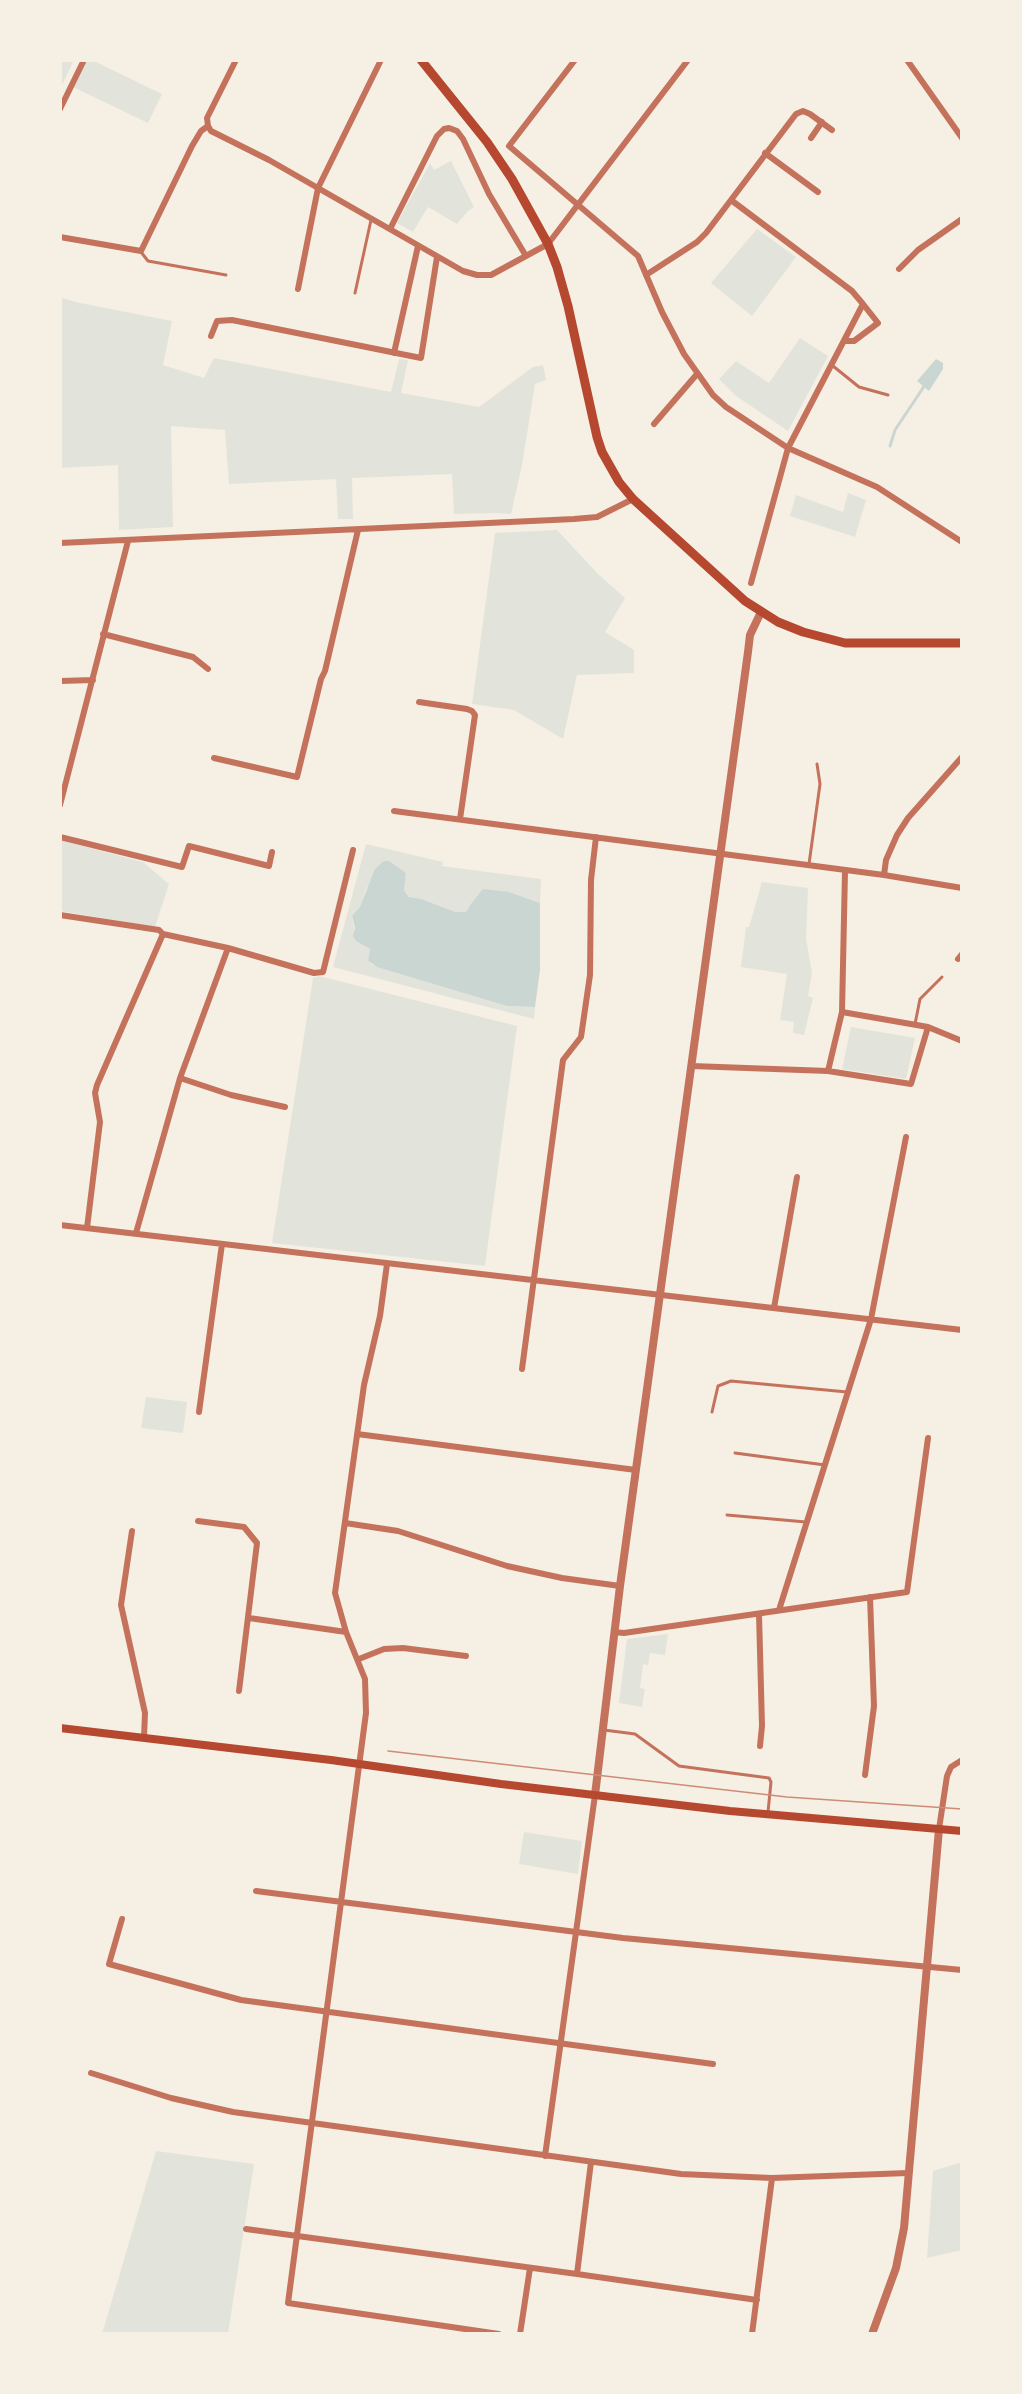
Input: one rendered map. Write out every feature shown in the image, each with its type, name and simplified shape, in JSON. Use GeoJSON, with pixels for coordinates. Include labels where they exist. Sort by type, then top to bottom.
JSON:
{"type":"FeatureCollection","features":[{"type":"Feature","properties":{"kind":"main road"},"geometry":{"type":"LineString","coordinates":[[421,60],[487,142],[512,179],[548,244],[568,306],[597,437],[602,452],[619,482],[633,499],[720,579],[761,612],[803,632],[845,643],[962,643]]}},
{"type":"Feature","properties":{"kind":"main road"},"geometry":{"type":"LineString","coordinates":[[60,1728],[767,1815],[962,1831]]}},
{"type":"Feature","properties":{"kind":"street"},"geometry":{"type":"LineString","coordinates":[[60,109],[84,60]]}},
{"type":"Feature","properties":{"kind":"street"},"geometry":{"type":"LineString","coordinates":[[236,60],[207,118],[211,131],[318,188],[463,271],[484,275],[491,274],[548,244],[688,60]]}},
{"type":"Feature","properties":{"kind":"street"},"geometry":{"type":"LineString","coordinates":[[298,289],[318,188],[381,60]]}},
{"type":"Feature","properties":{"kind":"street"},"geometry":{"type":"LineString","coordinates":[[575,60],[508,146],[638,256],[662,312],[697,374],[712,394],[726,407],[788,448],[877,487],[962,542]]}},
{"type":"Feature","properties":{"kind":"street"},"geometry":{"type":"LineString","coordinates":[[907,60],[962,138]]}},
{"type":"Feature","properties":{"kind":"street"},"geometry":{"type":"LineString","coordinates":[[646,275],[697,242],[796,114],[803,111],[810,114],[832,130]]}},
{"type":"Feature","properties":{"kind":"street"},"geometry":{"type":"LineString","coordinates":[[811,138],[822,122]]}},
{"type":"Feature","properties":{"kind":"street"},"geometry":{"type":"LineString","coordinates":[[60,237],[141,251],[192,146],[201,131],[208,126]]}},
{"type":"Feature","properties":{"kind":"street"},"geometry":{"type":"LineString","coordinates":[[390,229],[437,136],[444,129],[449,128],[457,131],[463,139],[489,194],[526,256]]}},
{"type":"Feature","properties":{"kind":"street"},"geometry":{"type":"LineString","coordinates":[[765,153],[818,192]]}},
{"type":"Feature","properties":{"kind":"street"},"geometry":{"type":"LineString","coordinates":[[731,200],[852,291],[878,322],[854,340],[845,341]]}},
{"type":"Feature","properties":{"kind":"street"},"geometry":{"type":"LineString","coordinates":[[899,268],[918,250],[962,219]]}},
{"type":"Feature","properties":{"kind":"street"},"geometry":{"type":"LineString","coordinates":[[394,352],[418,246]]}},
{"type":"Feature","properties":{"kind":"street"},"geometry":{"type":"LineString","coordinates":[[210,336],[217,321],[232,320],[421,358],[437,257]]}},
{"type":"Feature","properties":{"kind":"street"},"geometry":{"type":"LineString","coordinates":[[751,583],[788,448],[863,303]]}},
{"type":"Feature","properties":{"kind":"street"},"geometry":{"type":"LineString","coordinates":[[654,424],[697,374]]}},
{"type":"Feature","properties":{"kind":"street"},"geometry":{"type":"LineString","coordinates":[[60,543],[597,517],[633,499]]}},
{"type":"Feature","properties":{"kind":"street"},"geometry":{"type":"LineString","coordinates":[[214,758],[297,777],[358,530]]}},
{"type":"Feature","properties":{"kind":"street"},"geometry":{"type":"LineString","coordinates":[[60,805],[128,541]]}},
{"type":"Feature","properties":{"kind":"street"},"geometry":{"type":"LineString","coordinates":[[545,2156],[750,634],[761,612]]}},
{"type":"Feature","properties":{"kind":"street"},"geometry":{"type":"LineString","coordinates":[[104,634],[193,657],[208,669]]}},
{"type":"Feature","properties":{"kind":"street"},"geometry":{"type":"LineString","coordinates":[[60,681],[93,680]]}},
{"type":"Feature","properties":{"kind":"street"},"geometry":{"type":"LineString","coordinates":[[419,702],[467,709],[475,715],[460,819]]}},
{"type":"Feature","properties":{"kind":"street"},"geometry":{"type":"LineString","coordinates":[[885,875],[886,860],[897,835],[908,818],[962,757]]}},
{"type":"Feature","properties":{"kind":"street"},"geometry":{"type":"LineString","coordinates":[[394,811],[885,875],[962,888]]}},
{"type":"Feature","properties":{"kind":"street"},"geometry":{"type":"LineString","coordinates":[[60,837],[182,867],[189,846],[269,866],[272,852]]}},
{"type":"Feature","properties":{"kind":"street"},"geometry":{"type":"LineString","coordinates":[[522,1369],[562,1060],[581,1037],[590,975],[591,880],[596,837]]}},
{"type":"Feature","properties":{"kind":"street"},"geometry":{"type":"LineString","coordinates":[[60,915],[159,930],[163,934],[228,948],[314,973],[323,972],[353,850]]}},
{"type":"Feature","properties":{"kind":"street"},"geometry":{"type":"LineString","coordinates":[[828,1071],[842,1012],[845,871]]}},
{"type":"Feature","properties":{"kind":"street"},"geometry":{"type":"LineString","coordinates":[[87,1228],[100,1122],[95,1093],[96,1085],[163,934]]}},
{"type":"Feature","properties":{"kind":"street"},"geometry":{"type":"LineString","coordinates":[[136,1233],[180,1078],[228,948]]}},
{"type":"Feature","properties":{"kind":"street"},"geometry":{"type":"LineString","coordinates":[[842,1012],[928,1027],[962,1041]]}},
{"type":"Feature","properties":{"kind":"street"},"geometry":{"type":"LineString","coordinates":[[692,1066],[828,1071],[911,1084],[928,1027]]}},
{"type":"Feature","properties":{"kind":"street"},"geometry":{"type":"LineString","coordinates":[[180,1078],[231,1095],[285,1107]]}},
{"type":"Feature","properties":{"kind":"street"},"geometry":{"type":"LineString","coordinates":[[779,1610],[871,1319],[906,1137]]}},
{"type":"Feature","properties":{"kind":"street"},"geometry":{"type":"LineString","coordinates":[[774,1308],[797,1177]]}},
{"type":"Feature","properties":{"kind":"street"},"geometry":{"type":"LineString","coordinates":[[60,1225],[962,1330]]}},
{"type":"Feature","properties":{"kind":"street"},"geometry":{"type":"LineString","coordinates":[[199,1412],[222,1244]]}},
{"type":"Feature","properties":{"kind":"street"},"geometry":{"type":"LineString","coordinates":[[387,1264],[380,1316],[364,1384],[335,1593],[346,1632],[359,1659],[365,1679],[367,1700],[288,2303],[499,2334]]}},
{"type":"Feature","properties":{"kind":"street"},"geometry":{"type":"LineString","coordinates":[[357,1434],[636,1470]]}},
{"type":"Feature","properties":{"kind":"street"},"geometry":{"type":"LineString","coordinates":[[614,1632],[624,1633],[907,1592],[928,1438]]}},
{"type":"Feature","properties":{"kind":"street"},"geometry":{"type":"LineString","coordinates":[[198,1521],[244,1527],[257,1544],[239,1691]]}},
{"type":"Feature","properties":{"kind":"street"},"geometry":{"type":"LineString","coordinates":[[345,1522],[398,1531],[518,1568],[562,1578],[620,1586]]}},
{"type":"Feature","properties":{"kind":"street"},"geometry":{"type":"LineString","coordinates":[[132,1531],[121,1605],[145,1713],[144,1737]]}},
{"type":"Feature","properties":{"kind":"street"},"geometry":{"type":"LineString","coordinates":[[866,1775],[874,1706],[870,1597]]}},
{"type":"Feature","properties":{"kind":"street"},"geometry":{"type":"LineString","coordinates":[[759,1614],[762,1726],[760,1746]]}},
{"type":"Feature","properties":{"kind":"street"},"geometry":{"type":"LineString","coordinates":[[249,1618],[346,1632]]}},
{"type":"Feature","properties":{"kind":"street"},"geometry":{"type":"LineString","coordinates":[[359,1659],[384,1649],[403,1648],[466,1656]]}},
{"type":"Feature","properties":{"kind":"street"},"geometry":{"type":"LineString","coordinates":[[872,2334],[900,2251],[939,1830],[947,1776],[954,1764],[962,1760]]}},
{"type":"Feature","properties":{"kind":"street"},"geometry":{"type":"LineString","coordinates":[[256,1891],[725,1949],[962,1970]]}},
{"type":"Feature","properties":{"kind":"street"},"geometry":{"type":"LineString","coordinates":[[122,1919],[109,1964],[241,2000],[713,2064]]}},
{"type":"Feature","properties":{"kind":"street"},"geometry":{"type":"LineString","coordinates":[[91,2073],[171,2098],[233,2112],[681,2174],[772,2178],[908,2173]]}},
{"type":"Feature","properties":{"kind":"street"},"geometry":{"type":"LineString","coordinates":[[577,2274],[591,2162]]}},
{"type":"Feature","properties":{"kind":"street"},"geometry":{"type":"LineString","coordinates":[[752,2334],[772,2178]]}},
{"type":"Feature","properties":{"kind":"street"},"geometry":{"type":"LineString","coordinates":[[246,2229],[757,2300]]}},
{"type":"Feature","properties":{"kind":"street"},"geometry":{"type":"LineString","coordinates":[[520,2334],[530,2268]]}},
{"type":"Feature","properties":{"kind":"lane"},"geometry":{"type":"LineString","coordinates":[[355,293],[371,219]]}},
{"type":"Feature","properties":{"kind":"lane"},"geometry":{"type":"LineString","coordinates":[[141,251],[148,261],[226,275]]}},
{"type":"Feature","properties":{"kind":"lane"},"geometry":{"type":"LineString","coordinates":[[831,365],[859,387],[888,395]]}},
{"type":"Feature","properties":{"kind":"lane"},"geometry":{"type":"LineString","coordinates":[[808,865],[820,783],[817,764]]}},
{"type":"Feature","properties":{"kind":"lane"},"geometry":{"type":"LineString","coordinates":[[915,1024],[920,999],[942,977]]}},
{"type":"Feature","properties":{"kind":"lane"},"geometry":{"type":"LineString","coordinates":[[712,1412],[718,1386],[731,1381],[847,1392]]}},
{"type":"Feature","properties":{"kind":"lane"},"geometry":{"type":"LineString","coordinates":[[735,1453],[825,1465]]}},
{"type":"Feature","properties":{"kind":"lane"},"geometry":{"type":"LineString","coordinates":[[728,1515],[807,1522]]}},
{"type":"Feature","properties":{"kind":"lane"},"geometry":{"type":"LineString","coordinates":[[602,1730],[635,1734],[679,1766],[770,1778],[767,1815]]}},
{"type":"Feature","properties":{"kind":"shaded area"},"geometry":{"type":"Polygon","coordinates":[[[60,60],[74,60],[61,87],[60,87],[60,60]]]}},
{"type":"Feature","properties":{"kind":"shaded area"},"geometry":{"type":"Polygon","coordinates":[[[87,60],[92,60],[162,94],[148,123],[73,87],[87,60]]]}},
{"type":"Feature","properties":{"kind":"shaded area"},"geometry":{"type":"Polygon","coordinates":[[[451,161],[474,207],[457,224],[428,207],[413,232],[397,223],[430,163],[434,170],[451,161]]]}},
{"type":"Feature","properties":{"kind":"shaded area"},"geometry":{"type":"Polygon","coordinates":[[[757,229],[796,257],[752,316],[711,283],[757,229]]]}},
{"type":"Feature","properties":{"kind":"shaded area"},"geometry":{"type":"Polygon","coordinates":[[[60,297],[172,321],[163,365],[204,378],[214,358],[391,392],[399,359],[408,360],[401,393],[479,407],[533,367],[543,365],[546,380],[535,384],[522,465],[511,514],[454,514],[452,474],[352,478],[353,519],[338,519],[336,479],[229,484],[225,430],[171,426],[173,527],[119,530],[118,465],[60,468],[60,297]]]}},
{"type":"Feature","properties":{"kind":"shaded area"},"geometry":{"type":"Polygon","coordinates":[[[800,338],[828,356],[788,431],[736,396],[719,379],[736,361],[769,383],[800,338]]]}},
{"type":"Feature","properties":{"kind":"shaded area"},"geometry":{"type":"Polygon","coordinates":[[[936,359],[943,363],[943,369],[929,391],[917,381],[936,359]]]}},
{"type":"Feature","properties":{"kind":"shaded area"},"geometry":{"type":"Polygon","coordinates":[[[848,493],[866,500],[855,537],[790,516],[796,495],[843,512],[848,493]]]}},
{"type":"Feature","properties":{"kind":"shaded area"},"geometry":{"type":"Polygon","coordinates":[[[557,530],[598,574],[625,598],[605,632],[634,650],[634,673],[577,675],[563,739],[514,710],[472,704],[495,533],[557,530]]]}},
{"type":"Feature","properties":{"kind":"shaded area"},"geometry":{"type":"Polygon","coordinates":[[[60,840],[143,862],[169,884],[155,927],[60,911],[60,840]]]}},
{"type":"Feature","properties":{"kind":"shaded area"},"geometry":{"type":"Polygon","coordinates":[[[366,844],[443,862],[442,866],[541,879],[540,903],[509,892],[470,904],[466,912],[459,914],[410,897],[404,890],[406,872],[367,887],[360,908],[352,916],[356,941],[370,949],[368,961],[372,965],[507,1006],[535,1007],[534,1019],[333,967],[366,844]]]}},
{"type":"Feature","properties":{"kind":"shaded area"},"geometry":{"type":"Polygon","coordinates":[[[384,861],[389,861],[406,873],[404,890],[409,897],[421,899],[455,912],[466,912],[483,889],[509,892],[540,903],[540,970],[535,1007],[507,1006],[377,967],[368,961],[370,949],[356,941],[353,936],[355,928],[352,916],[360,907],[375,869],[384,861]]]}},
{"type":"Feature","properties":{"kind":"shaded area"},"geometry":{"type":"Polygon","coordinates":[[[762,882],[808,888],[806,938],[812,973],[808,996],[813,998],[804,1035],[793,1033],[794,1022],[780,1020],[787,974],[741,967],[746,927],[749,927],[762,882]]]}},
{"type":"Feature","properties":{"kind":"shaded area"},"geometry":{"type":"Polygon","coordinates":[[[319,976],[517,1026],[485,1266],[272,1243],[313,978],[319,976]]]}},
{"type":"Feature","properties":{"kind":"shaded area"},"geometry":{"type":"Polygon","coordinates":[[[851,1027],[915,1038],[906,1079],[842,1069],[851,1027]]]}},
{"type":"Feature","properties":{"kind":"shaded area"},"geometry":{"type":"Polygon","coordinates":[[[146,1397],[187,1402],[183,1433],[141,1428],[146,1397]]]}},
{"type":"Feature","properties":{"kind":"shaded area"},"geometry":{"type":"Polygon","coordinates":[[[668,1634],[665,1655],[650,1653],[648,1665],[643,1664],[640,1688],[645,1689],[642,1707],[619,1703],[627,1639],[668,1634]]]}},
{"type":"Feature","properties":{"kind":"shaded area"},"geometry":{"type":"Polygon","coordinates":[[[524,1832],[582,1841],[578,1874],[519,1864],[524,1832]]]}},
{"type":"Feature","properties":{"kind":"shaded area"},"geometry":{"type":"Polygon","coordinates":[[[156,2151],[254,2164],[228,2334],[102,2334],[156,2151]]]}},
{"type":"Feature","properties":{"kind":"shaded area"},"geometry":{"type":"Polygon","coordinates":[[[962,2162],[962,2250],[927,2258],[933,2171],[962,2162]]]}},
{"type":"Feature","properties":{"kind":"waterway"},"geometry":{"type":"LineString","coordinates":[[890,446],[895,430],[925,385]]}},
{"type":"Feature","properties":{"kind":"tram line"},"geometry":{"type":"LineString","coordinates":[[388,1751],[787,1797],[962,1809]]}}]}
